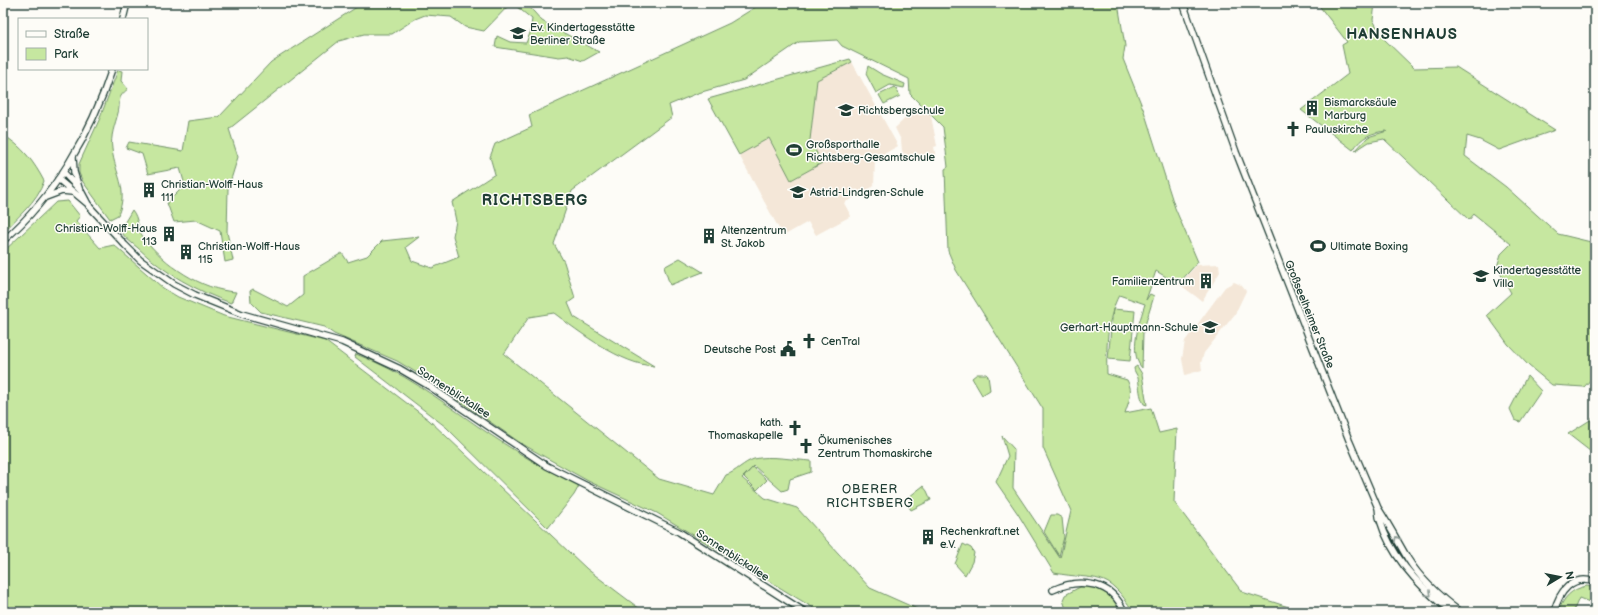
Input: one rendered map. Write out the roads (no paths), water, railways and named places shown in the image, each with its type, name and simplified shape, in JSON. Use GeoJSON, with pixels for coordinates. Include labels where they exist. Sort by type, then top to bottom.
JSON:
{"type":"FeatureCollection","features":[{"type":"Feature","properties":{"kind":"main road"},"geometry":{"type":"LineString","coordinates":[[123,18],[127,3]]}},
{"type":"Feature","properties":{"kind":"main road","name":"Großseelheimer Straße"},"geometry":{"type":"LineString","coordinates":[[1183,3],[1236,152],[1352,447],[1378,508],[1380,520],[1396,552],[1423,588],[1451,612]]}},
{"type":"Feature","properties":{"kind":"main road"},"geometry":{"type":"LineString","coordinates":[[3,240],[20,226],[44,198],[73,157],[104,92],[112,70]]}},
{"type":"Feature","properties":{"kind":"main road"},"geometry":{"type":"LineString","coordinates":[[73,157],[74,172],[81,191]]}},
{"type":"Feature","properties":{"kind":"main road","name":"Sonnenblickallee"},"geometry":{"type":"LineString","coordinates":[[63,172],[81,191],[89,206]]}},
{"type":"Feature","properties":{"kind":"main road","name":"Sonnenblickallee"},"geometry":{"type":"LineString","coordinates":[[58,179],[89,206],[110,230],[140,260],[174,284],[195,295],[242,314],[342,342],[400,369],[429,386],[547,466],[679,532],[805,612]]}},
{"type":"Feature","properties":{"kind":"main road"},"geometry":{"type":"LineString","coordinates":[[44,198],[62,192],[72,192]]}},
{"type":"Feature","properties":{"kind":"main road"},"geometry":{"type":"LineString","coordinates":[[1378,508],[1386,517],[1415,569],[1438,594],[1460,612]]}},
{"type":"Feature","properties":{"kind":"main road"},"geometry":{"type":"LineString","coordinates":[[1554,612],[1559,595],[1567,586],[1580,580],[1595,582]]}},
{"type":"Feature","properties":{"kind":"main road"},"geometry":{"type":"LineString","coordinates":[[1053,590],[1071,583],[1089,582],[1112,594],[1124,612]]}},
{"type":"Feature","properties":{"kind":"place","name":"Ev. Kindertagesstätte Berliner Straße"},"geometry":{"type":"Point","coordinates":[518,33]}},
{"type":"Feature","properties":{"kind":"place","name":"Bismarcksäule Marburg"},"geometry":{"type":"Point","coordinates":[1312,108]}},
{"type":"Feature","properties":{"kind":"place","name":"Richtsbergschule"},"geometry":{"type":"Point","coordinates":[846,110]}},
{"type":"Feature","properties":{"kind":"place","name":"Pauluskirche"},"geometry":{"type":"Point","coordinates":[1293,129]}},
{"type":"Feature","properties":{"kind":"place","name":"Großsporthalle Richtsberg-Gesamtschule"},"geometry":{"type":"Point","coordinates":[794,150]}},
{"type":"Feature","properties":{"kind":"place","name":"Christian-Wolff-Haus 111"},"geometry":{"type":"Point","coordinates":[149,190]}},
{"type":"Feature","properties":{"kind":"place","name":"Astrid-Lindgren-Schule"},"geometry":{"type":"Point","coordinates":[798,192]}},
{"type":"Feature","properties":{"kind":"place","name":"Christian-Wolff-Haus 113"},"geometry":{"type":"Point","coordinates":[169,234]}},
{"type":"Feature","properties":{"kind":"place","name":"Altenzentrum St. Jakob"},"geometry":{"type":"Point","coordinates":[709,236]}},
{"type":"Feature","properties":{"kind":"place","name":"Ultimate Boxing"},"geometry":{"type":"Point","coordinates":[1318,246]}},
{"type":"Feature","properties":{"kind":"place","name":"Christian-Wolff-Haus 115"},"geometry":{"type":"Point","coordinates":[186,252]}},
{"type":"Feature","properties":{"kind":"place","name":"Kindertagesstätte Villa"},"geometry":{"type":"Point","coordinates":[1481,276]}},
{"type":"Feature","properties":{"kind":"place","name":"Familienzentrum"},"geometry":{"type":"Point","coordinates":[1206,281]}},
{"type":"Feature","properties":{"kind":"place","name":"Gerhart-Hauptmann-Schule"},"geometry":{"type":"Point","coordinates":[1210,327]}},
{"type":"Feature","properties":{"kind":"place","name":"CenTral"},"geometry":{"type":"Point","coordinates":[809,341]}},
{"type":"Feature","properties":{"kind":"place","name":"Deutsche Post"},"geometry":{"type":"Point","coordinates":[788,349]}},
{"type":"Feature","properties":{"kind":"place","name":"kath. Thomaskapelle"},"geometry":{"type":"Point","coordinates":[795,428]}},
{"type":"Feature","properties":{"kind":"place","name":"Ökumenisches Zentrum Thomaskirche"},"geometry":{"type":"Point","coordinates":[806,446]}},
{"type":"Feature","properties":{"kind":"place","name":"Rechenkraft.net e.V."},"geometry":{"type":"Point","coordinates":[928,537]}},
{"type":"Feature","properties":{"kind":"district","name":"HANSENHAUS"},"geometry":{"type":"Point","coordinates":[1402,34]}},
{"type":"Feature","properties":{"kind":"district","name":"RICHTSBERG"},"geometry":{"type":"Point","coordinates":[535,200]}},
{"type":"Feature","properties":{"kind":"district","name":"OBERER RICHTSBERG"},"geometry":{"type":"Point","coordinates":[870,496]}}]}
